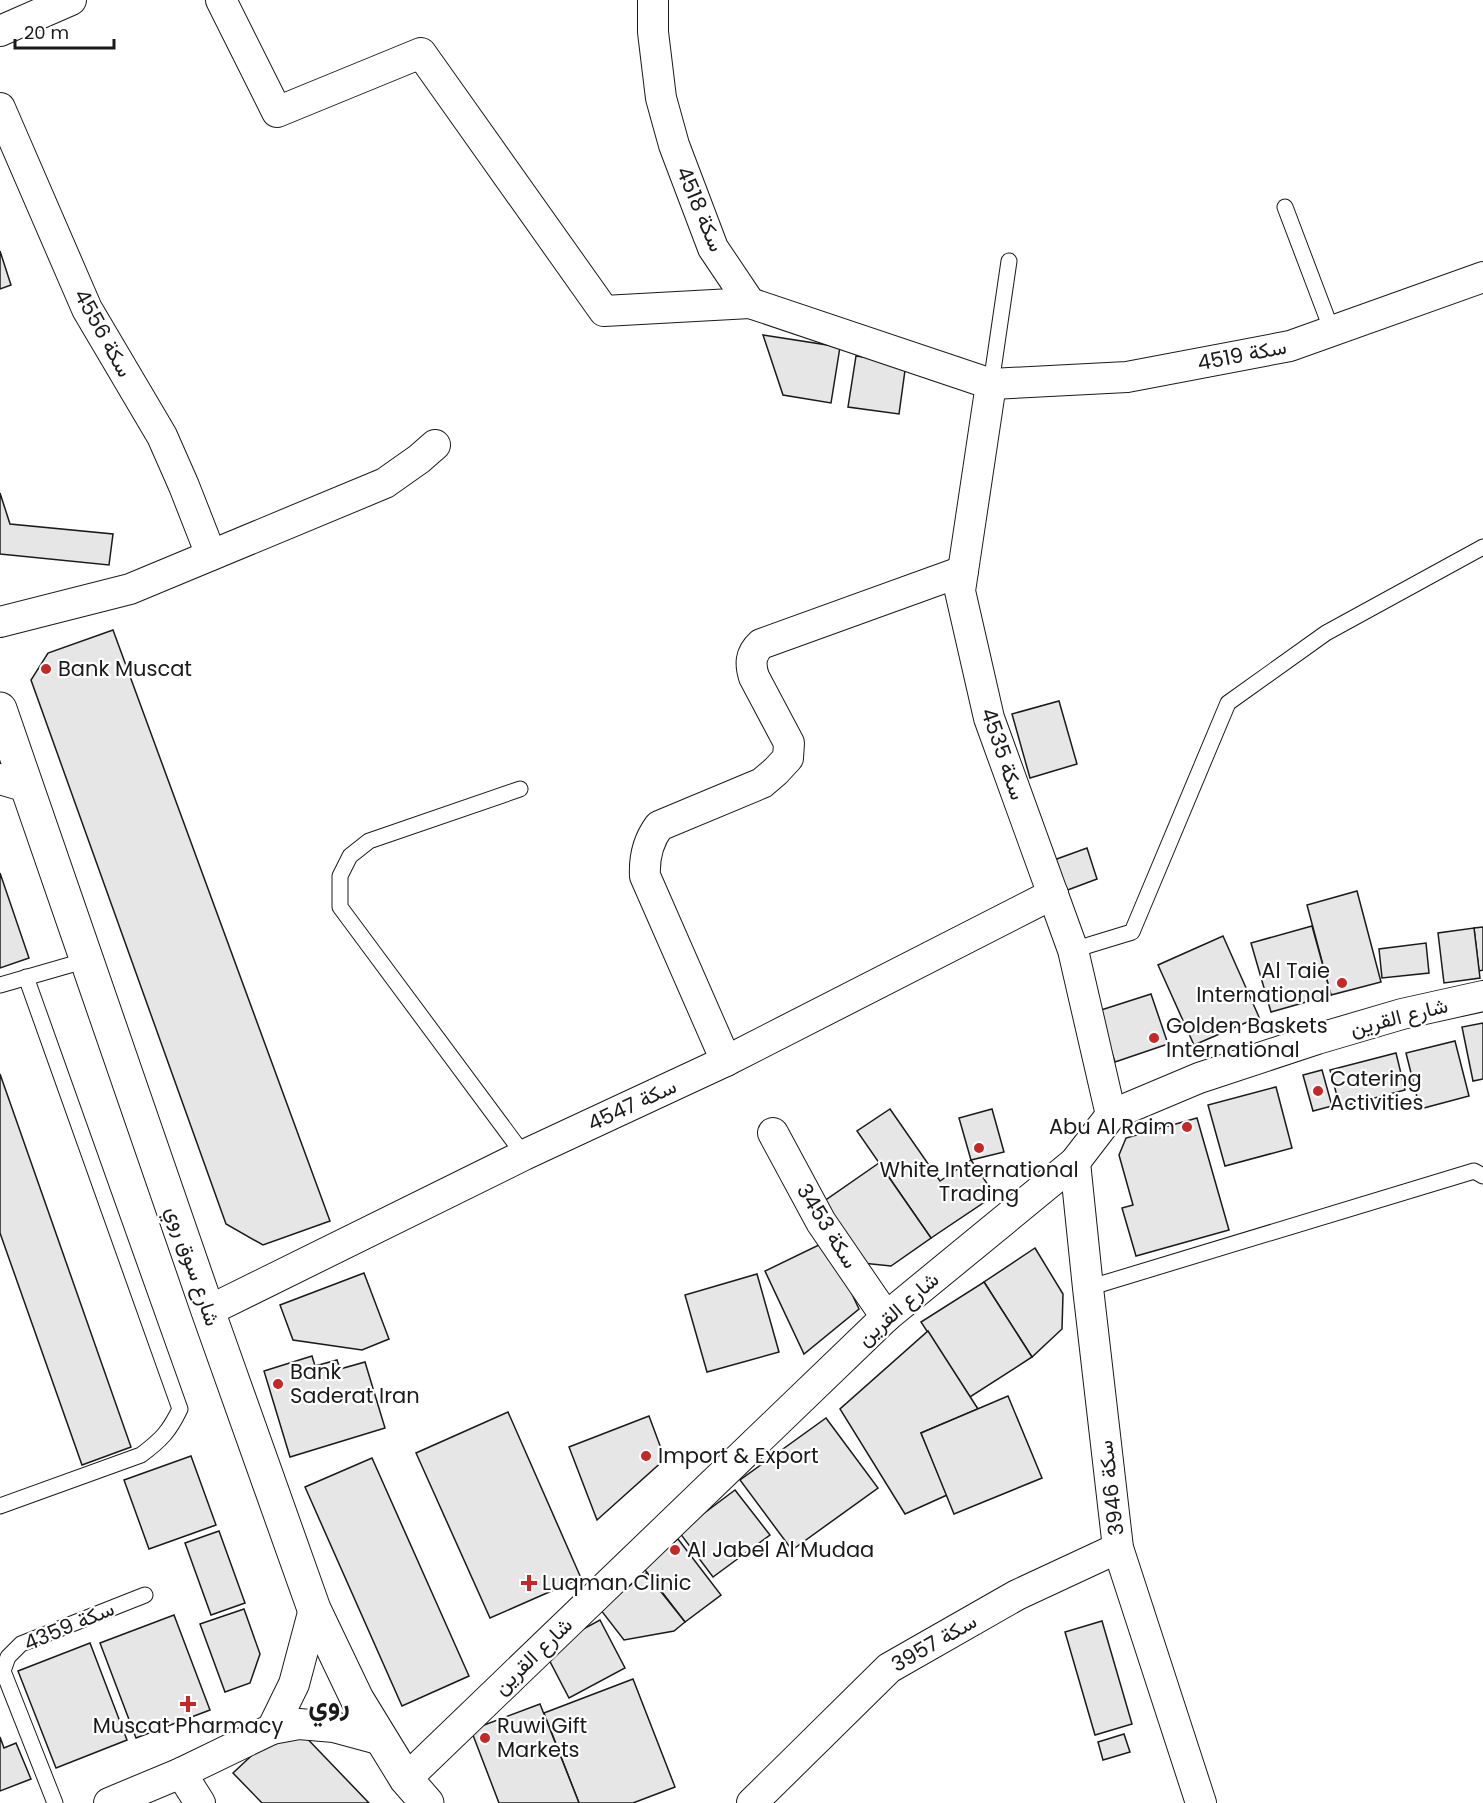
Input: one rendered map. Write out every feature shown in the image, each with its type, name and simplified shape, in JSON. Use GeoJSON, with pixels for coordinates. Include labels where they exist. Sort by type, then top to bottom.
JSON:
{"type":"FeatureCollection","features":[{"type":"Feature","properties":{"kind":"main road","name":"شارع سوق روي"},"geometry":{"type":"LineString","coordinates":[[0,709],[14,783],[87,960],[314,1609],[357,1700],[406,1779],[427,1803]]}},
{"type":"Feature","properties":{"kind":"street"},"geometry":{"type":"LineString","coordinates":[[0,32],[71,0]]}},
{"type":"Feature","properties":{"kind":"street"},"geometry":{"type":"LineString","coordinates":[[221,0],[277,112],[421,53],[604,311],[750,303],[991,384]]}},
{"type":"Feature","properties":{"kind":"street","name":"سكة 4518"},"geometry":{"type":"LineString","coordinates":[[653,0],[653,32],[661,98],[674,145],[713,248],[750,303]]}},
{"type":"Feature","properties":{"kind":"street","name":"سكة 4556"},"geometry":{"type":"LineString","coordinates":[[0,108],[87,309],[162,436],[211,555]]}},
{"type":"Feature","properties":{"kind":"street","name":"سكة 4519"},"geometry":{"type":"LineString","coordinates":[[991,384],[1127,377],[1290,346],[1483,277]]}},
{"type":"Feature","properties":{"kind":"street","name":"سكة 4535"},"geometry":{"type":"LineString","coordinates":[[991,384],[960,591],[989,718],[1073,950],[1111,1115]]}},
{"type":"Feature","properties":{"kind":"street"},"geometry":{"type":"LineString","coordinates":[[0,622],[130,590],[385,483],[435,445]]}},
{"type":"Feature","properties":{"kind":"street"},"geometry":{"type":"LineString","coordinates":[[726,1061],[645,876],[644,862],[651,836],[658,825],[762,783],[788,758],[789,743],[752,669],[751,660],[754,650],[761,644],[963,571]]}},
{"type":"Feature","properties":{"kind":"street","name":"سكة 4547"},"geometry":{"type":"LineString","coordinates":[[208,1311],[524,1155],[726,1061],[1053,894]]}},
{"type":"Feature","properties":{"kind":"street","name":"شارع القرين"},"geometry":{"type":"LineString","coordinates":[[406,1779],[886,1317],[1075,1162],[1111,1115],[1198,1078],[1317,1039],[1402,1014],[1483,996]]}},
{"type":"Feature","properties":{"kind":"street","name":"سكة 3453"},"geometry":{"type":"LineString","coordinates":[[773,1133],[821,1222],[886,1317]]}},
{"type":"Feature","properties":{"kind":"street","name":"سكة 3946"},"geometry":{"type":"LineString","coordinates":[[1075,1162],[1118,1548],[1201,1803]]}},
{"type":"Feature","properties":{"kind":"street","name":"سكة 3957"},"geometry":{"type":"LineString","coordinates":[[752,1803],[889,1668],[1017,1595],[1118,1548]]}},
{"type":"Feature","properties":{"kind":"street"},"geometry":{"type":"LineString","coordinates":[[272,1729],[294,1684],[314,1609]]}},
{"type":"Feature","properties":{"kind":"street"},"geometry":{"type":"LineString","coordinates":[[109,1803],[181,1773],[272,1729],[299,1724],[334,1726],[382,1740]]}},
{"type":"Feature","properties":{"kind":"street"},"geometry":{"type":"LineString","coordinates":[[181,1773],[200,1803]]}},
{"type":"Feature","properties":{"kind":"lane"},"geometry":{"type":"LineString","coordinates":[[1285,207],[1332,331]]}},
{"type":"Feature","properties":{"kind":"lane"},"geometry":{"type":"LineString","coordinates":[[991,384],[1009,261]]}},
{"type":"Feature","properties":{"kind":"lane"},"geometry":{"type":"LineString","coordinates":[[1073,950],[1132,932],[1228,703],[1326,633],[1483,547]]}},
{"type":"Feature","properties":{"kind":"lane"},"geometry":{"type":"LineString","coordinates":[[520,789],[369,841],[350,856],[340,876],[340,907],[524,1155]]}},
{"type":"Feature","properties":{"kind":"lane"},"geometry":{"type":"LineString","coordinates":[[0,985],[87,960]]}},
{"type":"Feature","properties":{"kind":"lane"},"geometry":{"type":"LineString","coordinates":[[0,1506],[141,1455],[172,1427],[180,1409],[26,977]]}},
{"type":"Feature","properties":{"kind":"lane"},"geometry":{"type":"LineString","coordinates":[[1088,1288],[1474,1171],[1483,1176]]}},
{"type":"Feature","properties":{"kind":"lane","name":"سكة 4359"},"geometry":{"type":"LineString","coordinates":[[55,1803],[3,1671],[8,1657],[21,1644],[145,1595]]}},
{"type":"Feature","properties":{"kind":"building"},"geometry":{"type":"Polygon","coordinates":[[[0,251],[11,285],[0,289],[0,251]]]}},
{"type":"Feature","properties":{"kind":"building"},"geometry":{"type":"Polygon","coordinates":[[[763,335],[840,347],[831,403],[783,395],[763,335]]]}},
{"type":"Feature","properties":{"kind":"building"},"geometry":{"type":"Polygon","coordinates":[[[856,356],[906,363],[899,414],[848,407],[856,356]]]}},
{"type":"Feature","properties":{"kind":"building"},"geometry":{"type":"Polygon","coordinates":[[[0,493],[10,524],[113,534],[109,565],[0,554],[0,493]]]}},
{"type":"Feature","properties":{"kind":"building"},"geometry":{"type":"Polygon","coordinates":[[[113,630],[330,1221],[263,1245],[226,1224],[31,680],[48,653],[113,630]]]}},
{"type":"Feature","properties":{"kind":"building"},"geometry":{"type":"Polygon","coordinates":[[[1059,701],[1077,764],[1030,778],[1012,714],[1059,701]]]}},
{"type":"Feature","properties":{"kind":"building"},"geometry":{"type":"Polygon","coordinates":[[[1087,848],[1097,879],[1065,891],[1054,860],[1087,848]]]}},
{"type":"Feature","properties":{"kind":"building"},"geometry":{"type":"Polygon","coordinates":[[[0,873],[29,958],[0,968],[0,873]]]}},
{"type":"Feature","properties":{"kind":"building"},"geometry":{"type":"Polygon","coordinates":[[[1357,891],[1381,982],[1331,995],[1307,905],[1357,891]]]}},
{"type":"Feature","properties":{"kind":"building"},"geometry":{"type":"Polygon","coordinates":[[[1312,926],[1331,995],[1271,1012],[1251,943],[1312,926]]]}},
{"type":"Feature","properties":{"kind":"building"},"geometry":{"type":"Polygon","coordinates":[[[1483,927],[1483,970],[1479,971],[1474,928],[1483,927]]]}},
{"type":"Feature","properties":{"kind":"building"},"geometry":{"type":"Polygon","coordinates":[[[1474,928],[1480,978],[1444,983],[1438,933],[1474,928]]]}},
{"type":"Feature","properties":{"kind":"building"},"geometry":{"type":"Polygon","coordinates":[[[1223,936],[1259,1017],[1194,1045],[1158,965],[1223,936]]]}},
{"type":"Feature","properties":{"kind":"building"},"geometry":{"type":"Polygon","coordinates":[[[1426,943],[1429,973],[1382,978],[1379,949],[1426,943]]]}},
{"type":"Feature","properties":{"kind":"building"},"geometry":{"type":"Polygon","coordinates":[[[1151,994],[1168,1044],[1115,1062],[1098,1011],[1151,994]]]}},
{"type":"Feature","properties":{"kind":"building"},"geometry":{"type":"Polygon","coordinates":[[[1483,1023],[1483,1079],[1473,1081],[1462,1027],[1483,1023]]]}},
{"type":"Feature","properties":{"kind":"building"},"geometry":{"type":"Polygon","coordinates":[[[1455,1041],[1469,1096],[1420,1109],[1406,1053],[1455,1041]]]}},
{"type":"Feature","properties":{"kind":"building"},"geometry":{"type":"Polygon","coordinates":[[[1396,1053],[1405,1090],[1340,1107],[1330,1070],[1396,1053]]]}},
{"type":"Feature","properties":{"kind":"building","name":"Catering Activities"},"geometry":{"type":"Polygon","coordinates":[[[1322,1070],[1332,1106],[1313,1111],[1303,1075],[1322,1070]]]}},
{"type":"Feature","properties":{"kind":"building"},"geometry":{"type":"Polygon","coordinates":[[[0,1074],[131,1447],[82,1465],[0,1233],[0,1074]]]}},
{"type":"Feature","properties":{"kind":"building"},"geometry":{"type":"Polygon","coordinates":[[[1276,1087],[1292,1148],[1225,1166],[1208,1105],[1276,1087]]]}},
{"type":"Feature","properties":{"kind":"building"},"geometry":{"type":"Polygon","coordinates":[[[890,1109],[940,1181],[971,1160],[995,1195],[931,1238],[857,1131],[890,1109]]]}},
{"type":"Feature","properties":{"kind":"building"},"geometry":{"type":"Polygon","coordinates":[[[992,1109],[1004,1152],[971,1160],[959,1118],[992,1109]]]}},
{"type":"Feature","properties":{"kind":"building"},"geometry":{"type":"Polygon","coordinates":[[[1197,1118],[1229,1230],[1136,1256],[1122,1208],[1133,1205],[1119,1155],[1126,1138],[1197,1118]]]}},
{"type":"Feature","properties":{"kind":"building"},"geometry":{"type":"Polygon","coordinates":[[[879,1163],[931,1238],[891,1266],[862,1263],[820,1204],[879,1163]]]}},
{"type":"Feature","properties":{"kind":"building"},"geometry":{"type":"Polygon","coordinates":[[[827,1241],[859,1309],[804,1354],[765,1271],[827,1241]]]}},
{"type":"Feature","properties":{"kind":"building"},"geometry":{"type":"Polygon","coordinates":[[[1035,1248],[1063,1294],[1062,1329],[1032,1357],[984,1282],[1035,1248]]]}},
{"type":"Feature","properties":{"kind":"building"},"geometry":{"type":"Polygon","coordinates":[[[364,1273],[389,1339],[362,1350],[293,1340],[280,1305],[364,1273]]]}},
{"type":"Feature","properties":{"kind":"building"},"geometry":{"type":"Polygon","coordinates":[[[757,1274],[779,1352],[707,1372],[685,1295],[757,1274]]]}},
{"type":"Feature","properties":{"kind":"building"},"geometry":{"type":"Polygon","coordinates":[[[984,1282],[1032,1357],[970,1397],[921,1322],[984,1282]]]}},
{"type":"Feature","properties":{"kind":"building"},"geometry":{"type":"Polygon","coordinates":[[[928,1331],[978,1409],[921,1433],[947,1495],[905,1514],[840,1409],[928,1331]]]}},
{"type":"Feature","properties":{"kind":"building"},"geometry":{"type":"Polygon","coordinates":[[[312,1356],[315,1366],[337,1360],[340,1369],[365,1362],[385,1428],[290,1457],[264,1371],[312,1356]]]}},
{"type":"Feature","properties":{"kind":"building"},"geometry":{"type":"Polygon","coordinates":[[[1008,1396],[1042,1478],[954,1514],[921,1433],[1008,1396]]]}},
{"type":"Feature","properties":{"kind":"building"},"geometry":{"type":"Polygon","coordinates":[[[508,1412],[581,1578],[490,1618],[416,1453],[508,1412]]]}},
{"type":"Feature","properties":{"kind":"building"},"geometry":{"type":"Polygon","coordinates":[[[649,1416],[665,1459],[597,1520],[569,1447],[649,1416]]]}},
{"type":"Feature","properties":{"kind":"building"},"geometry":{"type":"Polygon","coordinates":[[[826,1418],[878,1488],[792,1550],[740,1480],[826,1418]]]}},
{"type":"Feature","properties":{"kind":"building"},"geometry":{"type":"Polygon","coordinates":[[[191,1456],[216,1525],[149,1549],[124,1480],[191,1456]]]}},
{"type":"Feature","properties":{"kind":"building"},"geometry":{"type":"Polygon","coordinates":[[[372,1458],[469,1676],[402,1706],[305,1487],[372,1458]]]}},
{"type":"Feature","properties":{"kind":"building"},"geometry":{"type":"Polygon","coordinates":[[[735,1490],[770,1535],[713,1577],[679,1532],[735,1490]]]}},
{"type":"Feature","properties":{"kind":"building"},"geometry":{"type":"Polygon","coordinates":[[[219,1531],[245,1603],[211,1615],[185,1543],[219,1531]]]}},
{"type":"Feature","properties":{"kind":"building"},"geometry":{"type":"Polygon","coordinates":[[[678,1539],[721,1595],[685,1622],[642,1566],[678,1539]]]}},
{"type":"Feature","properties":{"kind":"building"},"geometry":{"type":"Polygon","coordinates":[[[646,1573],[685,1622],[674,1631],[624,1640],[600,1609],[646,1573]]]}},
{"type":"Feature","properties":{"kind":"building"},"geometry":{"type":"Polygon","coordinates":[[[244,1609],[260,1654],[250,1683],[225,1692],[200,1624],[244,1609]]]}},
{"type":"Feature","properties":{"kind":"building"},"geometry":{"type":"Polygon","coordinates":[[[174,1615],[210,1710],[136,1738],[100,1643],[174,1615]]]}},
{"type":"Feature","properties":{"kind":"building"},"geometry":{"type":"Polygon","coordinates":[[[600,1620],[625,1668],[569,1698],[544,1650],[600,1620]]]}},
{"type":"Feature","properties":{"kind":"building"},"geometry":{"type":"Polygon","coordinates":[[[1102,1621],[1132,1724],[1095,1735],[1065,1632],[1102,1621]]]}},
{"type":"Feature","properties":{"kind":"building"},"geometry":{"type":"Polygon","coordinates":[[[90,1643],[127,1740],[56,1768],[18,1671],[90,1643]]]}},
{"type":"Feature","properties":{"kind":"building"},"geometry":{"type":"Polygon","coordinates":[[[633,1679],[675,1787],[633,1803],[579,1803],[544,1713],[633,1679]]]}},
{"type":"Feature","properties":{"kind":"building"},"geometry":{"type":"Polygon","coordinates":[[[540,1704],[579,1803],[499,1803],[471,1730],[540,1704]]]}},
{"type":"Feature","properties":{"kind":"building"},"geometry":{"type":"Polygon","coordinates":[[[297,1728],[369,1803],[262,1803],[233,1773],[277,1732],[297,1728]]]}},
{"type":"Feature","properties":{"kind":"building"},"geometry":{"type":"Polygon","coordinates":[[[1124,1734],[1130,1752],[1103,1760],[1098,1742],[1124,1734]]]}},
{"type":"Feature","properties":{"kind":"building"},"geometry":{"type":"Polygon","coordinates":[[[0,1737],[4,1748],[16,1743],[31,1779],[0,1791],[0,1737]]]}},
{"type":"Feature","properties":{"kind":"place","name":"Bank Muscat"},"geometry":{"type":"Point","coordinates":[46,669]}},
{"type":"Feature","properties":{"kind":"place","name":"Al Taie International"},"geometry":{"type":"Point","coordinates":[1342,983]}},
{"type":"Feature","properties":{"kind":"place","name":"Golden Baskets International"},"geometry":{"type":"Point","coordinates":[1154,1038]}},
{"type":"Feature","properties":{"kind":"place","name":"Catering Activities"},"geometry":{"type":"Point","coordinates":[1318,1091]}},
{"type":"Feature","properties":{"kind":"place","name":"Abu Al Raim"},"geometry":{"type":"Point","coordinates":[1187,1127]}},
{"type":"Feature","properties":{"kind":"place","name":"White International Trading"},"geometry":{"type":"Point","coordinates":[979,1148]}},
{"type":"Feature","properties":{"kind":"place","name":"Bank Saderat Iran"},"geometry":{"type":"Point","coordinates":[278,1384]}},
{"type":"Feature","properties":{"kind":"place","name":"Import & Export"},"geometry":{"type":"Point","coordinates":[646,1456]}},
{"type":"Feature","properties":{"kind":"place","name":"Al Jabel Al Mudaa"},"geometry":{"type":"Point","coordinates":[675,1550]}},
{"type":"Feature","properties":{"kind":"place","name":"Luqman Clinic"},"geometry":{"type":"Point","coordinates":[529,1583]}},
{"type":"Feature","properties":{"kind":"place","name":"Muscat Pharmacy"},"geometry":{"type":"Point","coordinates":[188,1704]}},
{"type":"Feature","properties":{"kind":"place","name":"Ruwi Gift Markets"},"geometry":{"type":"Point","coordinates":[485,1738]}},
{"type":"Feature","properties":{"kind":"district","name":"روي"},"geometry":{"type":"Point","coordinates":[329,1705]}}]}
